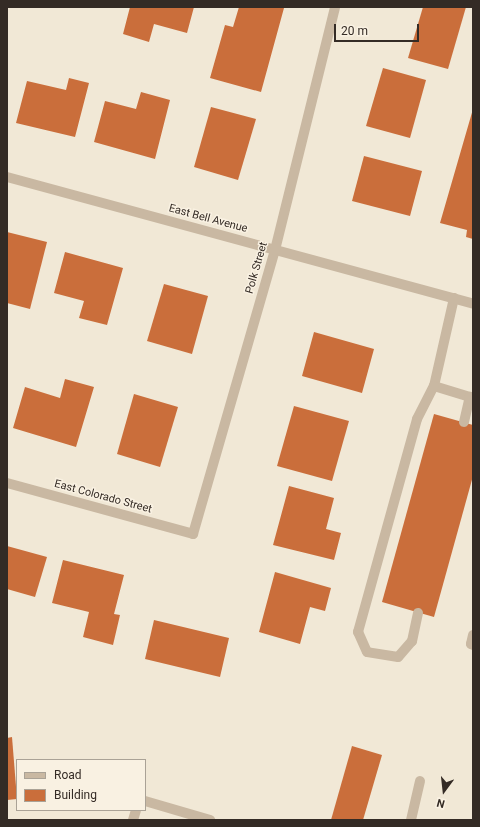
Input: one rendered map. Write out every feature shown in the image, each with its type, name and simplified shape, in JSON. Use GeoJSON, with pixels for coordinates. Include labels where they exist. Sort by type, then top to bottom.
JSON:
{"type":"FeatureCollection","features":[{"type":"Feature","properties":{"kind":"street","name":"Polk Street"},"geometry":{"type":"LineString","coordinates":[[193,534],[275,250],[336,7]]}},
{"type":"Feature","properties":{"kind":"street","name":"East Bell Avenue"},"geometry":{"type":"LineString","coordinates":[[7,177],[473,304]]}},
{"type":"Feature","properties":{"kind":"street"},"geometry":{"type":"LineString","coordinates":[[418,613],[412,641],[398,657],[367,652],[358,632],[417,419],[434,386],[454,298]]}},
{"type":"Feature","properties":{"kind":"street"},"geometry":{"type":"LineString","coordinates":[[434,386],[472,397],[464,422]]}},
{"type":"Feature","properties":{"kind":"street","name":"East Colorado Street"},"geometry":{"type":"LineString","coordinates":[[7,483],[193,534]]}},
{"type":"Feature","properties":{"kind":"street"},"geometry":{"type":"LineString","coordinates":[[473,635],[473,645]]}},
{"type":"Feature","properties":{"kind":"street"},"geometry":{"type":"LineString","coordinates":[[411,820],[420,781]]}},
{"type":"Feature","properties":{"kind":"street"},"geometry":{"type":"LineString","coordinates":[[146,801],[210,820]]}},
{"type":"Feature","properties":{"kind":"building"},"geometry":{"type":"Polygon","coordinates":[[[130,7],[194,7],[187,33],[154,24],[149,42],[123,34],[130,7]]]}},
{"type":"Feature","properties":{"kind":"building"},"geometry":{"type":"Polygon","coordinates":[[[239,7],[284,8],[261,92],[210,78],[225,25],[233,27],[239,7]]]}},
{"type":"Feature","properties":{"kind":"building"},"geometry":{"type":"Polygon","coordinates":[[[423,7],[466,7],[448,69],[408,58],[423,7]]]}},
{"type":"Feature","properties":{"kind":"building"},"geometry":{"type":"Polygon","coordinates":[[[383,68],[426,80],[410,138],[366,126],[383,68]]]}},
{"type":"Feature","properties":{"kind":"building"},"geometry":{"type":"Polygon","coordinates":[[[69,78],[89,83],[75,137],[16,123],[27,81],[66,90],[69,78]]]}},
{"type":"Feature","properties":{"kind":"building"},"geometry":{"type":"Polygon","coordinates":[[[141,92],[170,100],[155,159],[94,142],[105,101],[136,109],[141,92]]]}},
{"type":"Feature","properties":{"kind":"building"},"geometry":{"type":"Polygon","coordinates":[[[211,107],[256,119],[238,180],[194,167],[211,107]]]}},
{"type":"Feature","properties":{"kind":"building"},"geometry":{"type":"Polygon","coordinates":[[[473,109],[473,239],[466,237],[467,230],[440,223],[473,109]]]}},
{"type":"Feature","properties":{"kind":"building"},"geometry":{"type":"Polygon","coordinates":[[[364,156],[422,171],[410,216],[352,201],[364,156]]]}},
{"type":"Feature","properties":{"kind":"building"},"geometry":{"type":"Polygon","coordinates":[[[7,232],[47,242],[30,309],[7,303],[7,232]]]}},
{"type":"Feature","properties":{"kind":"building"},"geometry":{"type":"Polygon","coordinates":[[[65,252],[123,268],[107,325],[79,318],[84,301],[54,293],[65,252]]]}},
{"type":"Feature","properties":{"kind":"building"},"geometry":{"type":"Polygon","coordinates":[[[164,284],[208,296],[192,354],[147,341],[164,284]]]}},
{"type":"Feature","properties":{"kind":"building"},"geometry":{"type":"Polygon","coordinates":[[[314,332],[374,349],[362,393],[302,376],[314,332]]]}},
{"type":"Feature","properties":{"kind":"building"},"geometry":{"type":"Polygon","coordinates":[[[65,379],[94,387],[76,447],[13,428],[25,387],[60,398],[65,379]]]}},
{"type":"Feature","properties":{"kind":"building"},"geometry":{"type":"Polygon","coordinates":[[[134,394],[178,407],[160,467],[117,454],[134,394]]]}},
{"type":"Feature","properties":{"kind":"building"},"geometry":{"type":"Polygon","coordinates":[[[294,406],[349,421],[332,481],[277,466],[294,406]]]}},
{"type":"Feature","properties":{"kind":"building"},"geometry":{"type":"Polygon","coordinates":[[[434,414],[473,425],[473,476],[434,617],[382,602],[434,414]]]}},
{"type":"Feature","properties":{"kind":"building"},"geometry":{"type":"Polygon","coordinates":[[[289,486],[334,498],[326,529],[341,533],[334,560],[273,545],[289,486]]]}},
{"type":"Feature","properties":{"kind":"building"},"geometry":{"type":"Polygon","coordinates":[[[7,546],[47,557],[35,597],[7,589],[7,546]]]}},
{"type":"Feature","properties":{"kind":"building"},"geometry":{"type":"Polygon","coordinates":[[[63,560],[124,575],[114,614],[120,615],[113,645],[83,637],[89,612],[52,603],[63,560]]]}},
{"type":"Feature","properties":{"kind":"building"},"geometry":{"type":"Polygon","coordinates":[[[275,572],[331,588],[325,611],[310,607],[300,644],[259,632],[275,572]]]}},
{"type":"Feature","properties":{"kind":"building"},"geometry":{"type":"Polygon","coordinates":[[[154,620],[229,638],[220,677],[145,659],[154,620]]]}},
{"type":"Feature","properties":{"kind":"building"},"geometry":{"type":"Polygon","coordinates":[[[12,737],[16,799],[7,800],[7,738],[12,737]]]}},
{"type":"Feature","properties":{"kind":"building"},"geometry":{"type":"Polygon","coordinates":[[[352,746],[382,755],[363,820],[331,820],[352,746]]]}}]}
